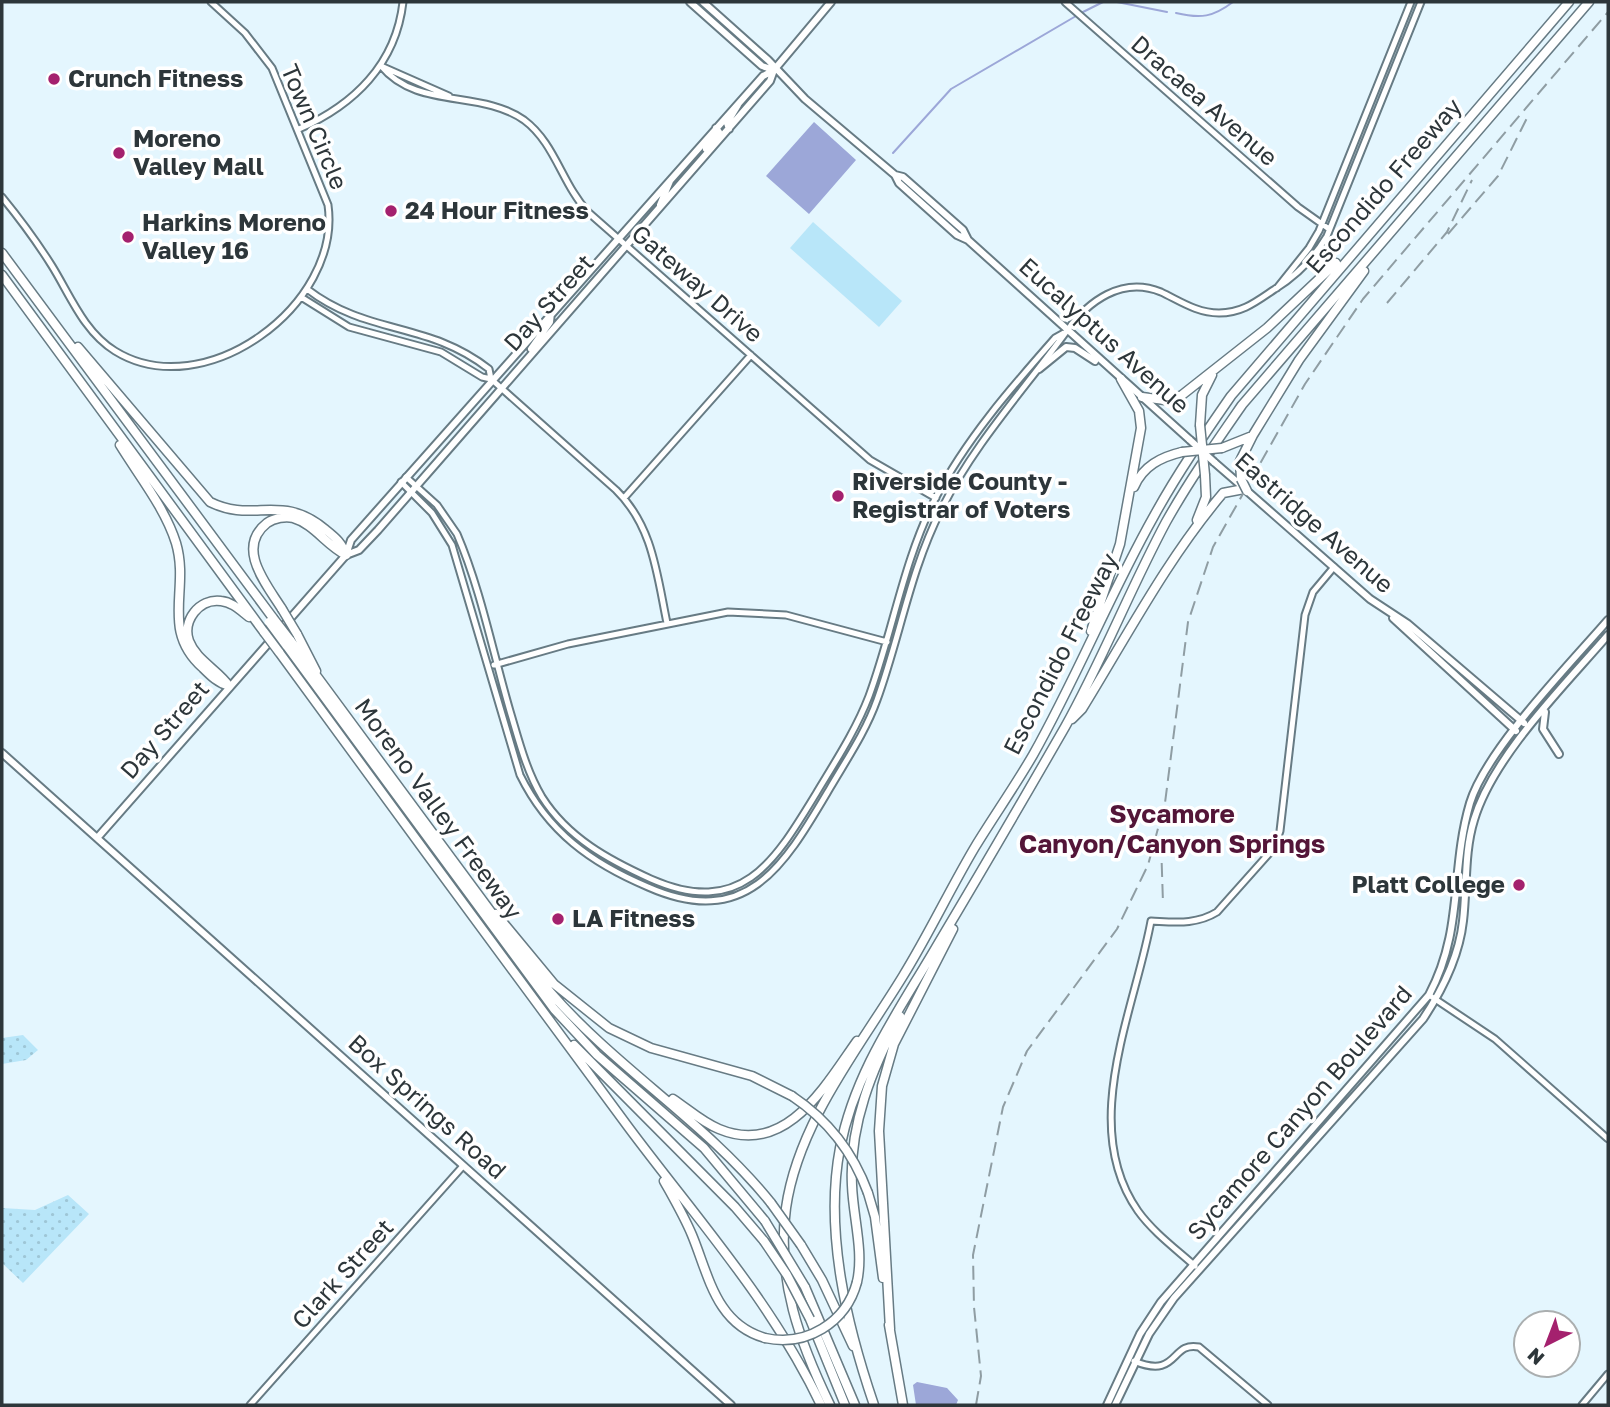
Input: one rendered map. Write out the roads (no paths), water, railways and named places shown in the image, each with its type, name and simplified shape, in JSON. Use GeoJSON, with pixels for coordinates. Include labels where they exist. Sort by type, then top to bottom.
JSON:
{"type":"FeatureCollection","features":[{"type":"Feature","properties":{"kind":"highway","name":"Escondido Freeway"},"geometry":{"type":"LineString","coordinates":[[830,1405],[803,1347],[789,1298],[784,1265],[786,1208],[804,1144],[831,1092],[905,973],[1069,687],[1153,516],[1183,466],[1231,396],[1569,2]]}},
{"type":"Feature","properties":{"kind":"highway","name":"Escondido Freeway"},"geometry":{"type":"LineString","coordinates":[[874,1405],[860,1365],[837,1255],[835,1199],[839,1150],[864,1069],[1090,682],[1166,523],[1196,471],[1242,405],[1589,2]]}},
{"type":"Feature","properties":{"kind":"highway"},"geometry":{"type":"LineString","coordinates":[[1067,723],[1082,709],[1159,580],[1190,535],[1223,493],[1243,488],[1240,461],[1253,435],[1299,360],[1403,219]]}},
{"type":"Feature","properties":{"kind":"highway"},"geometry":{"type":"LineString","coordinates":[[1142,397],[1172,401],[1216,370],[1354,250]]}},
{"type":"Feature","properties":{"kind":"highway","name":"Moreno Valley Freeway"},"geometry":{"type":"LineString","coordinates":[[2,253],[270,618],[291,640],[560,1003],[721,1147],[771,1203],[801,1245],[840,1314],[860,1365]]}},
{"type":"Feature","properties":{"kind":"highway","name":"Moreno Valley Freeway"},"geometry":{"type":"LineString","coordinates":[[2,275],[650,1156],[762,1300],[794,1352],[821,1405]]}},
{"type":"Feature","properties":{"kind":"highway"},"geometry":{"type":"LineString","coordinates":[[33,295],[203,496],[218,506],[234,510],[282,508],[303,513],[342,543],[346,555]]}},
{"type":"Feature","properties":{"kind":"highway"},"geometry":{"type":"LineString","coordinates":[[1190,535],[1206,497],[1200,425],[1202,395],[1216,370]]}},
{"type":"Feature","properties":{"kind":"highway"},"geometry":{"type":"LineString","coordinates":[[74,375],[115,436],[173,534],[180,564],[178,620],[183,645],[193,659],[219,683],[229,686]]}},
{"type":"Feature","properties":{"kind":"highway"},"geometry":{"type":"LineString","coordinates":[[1121,379],[1142,422],[1128,506]]}},
{"type":"Feature","properties":{"kind":"highway"},"geometry":{"type":"LineString","coordinates":[[1069,687],[1105,596],[1136,482],[1149,466],[1167,456],[1222,448],[1253,435]]}},
{"type":"Feature","properties":{"kind":"highway"},"geometry":{"type":"LineString","coordinates":[[346,555],[293,518],[277,519],[267,524],[255,541],[253,558],[282,609],[291,640],[554,1009],[604,1061],[704,1148],[765,1220],[805,1287],[855,1405]]}},
{"type":"Feature","properties":{"kind":"highway"},"geometry":{"type":"LineString","coordinates":[[229,686],[192,649],[187,629],[192,615],[209,602],[225,601],[238,608],[263,630]]}},
{"type":"Feature","properties":{"kind":"highway"},"geometry":{"type":"LineString","coordinates":[[890,1329],[879,1131],[882,1086],[894,1044],[1000,840]]}},
{"type":"Feature","properties":{"kind":"highway"},"geometry":{"type":"LineString","coordinates":[[486,905],[504,922],[554,984],[603,1024],[651,1048],[741,1072],[792,1096],[820,1118],[838,1138],[853,1160],[868,1193],[875,1217],[890,1329],[904,1405]]}},
{"type":"Feature","properties":{"kind":"highway"},"geometry":{"type":"LineString","coordinates":[[650,1156],[686,1221],[720,1306],[738,1325],[765,1338],[795,1339],[824,1328],[846,1307],[857,1282],[859,1259],[851,1180],[861,1108],[879,1057],[927,964]]}},
{"type":"Feature","properties":{"kind":"highway"},"geometry":{"type":"LineString","coordinates":[[651,1086],[725,1131],[749,1135],[780,1128],[813,1103],[905,973]]}},
{"type":"Feature","properties":{"kind":"highway"},"geometry":{"type":"LineString","coordinates":[[548,1018],[735,1207],[764,1241],[787,1275],[810,1319],[845,1405]]}},
{"type":"Feature","properties":{"kind":"main road","name":"Eucalyptus Avenue"},"geometry":{"type":"LineString","coordinates":[[690,2],[762,66],[774,70]]}},
{"type":"Feature","properties":{"kind":"main road"},"geometry":{"type":"LineString","coordinates":[[695,2],[711,9]]}},
{"type":"Feature","properties":{"kind":"main road","name":"Eucalyptus Avenue"},"geometry":{"type":"LineString","coordinates":[[703,2],[768,60],[774,70],[895,175],[912,184],[1066,331],[1214,462]]}},
{"type":"Feature","properties":{"kind":"main road","name":"Day Street"},"geometry":{"type":"LineString","coordinates":[[346,555],[359,550],[729,129],[831,2]]}},
{"type":"Feature","properties":{"kind":"main road"},"geometry":{"type":"LineString","coordinates":[[710,20],[716,19],[746,41]]}},
{"type":"Feature","properties":{"kind":"main road","name":"Day Street"},"geometry":{"type":"LineString","coordinates":[[98,837],[346,555],[351,540],[491,379],[738,103],[763,76],[774,70]]}},
{"type":"Feature","properties":{"kind":"main road"},"geometry":{"type":"LineString","coordinates":[[729,129],[727,123],[736,113],[738,103]]}},
{"type":"Feature","properties":{"kind":"main road"},"geometry":{"type":"LineString","coordinates":[[703,158],[719,132],[716,128]]}},
{"type":"Feature","properties":{"kind":"main road"},"geometry":{"type":"LineString","coordinates":[[660,207],[660,199],[671,184],[670,180]]}},
{"type":"Feature","properties":{"kind":"main road"},"geometry":{"type":"LineString","coordinates":[[527,357],[550,322],[551,313]]}},
{"type":"Feature","properties":{"kind":"main road"},"geometry":{"type":"LineString","coordinates":[[1040,369],[1066,347],[1075,348],[1112,372]]}},
{"type":"Feature","properties":{"kind":"main road","name":"Eastridge Avenue"},"geometry":{"type":"LineString","coordinates":[[1214,462],[1389,614],[1402,630],[1522,737]]}},
{"type":"Feature","properties":{"kind":"main road","name":"Eastridge Avenue"},"geometry":{"type":"LineString","coordinates":[[1389,614],[1408,624],[1530,729]]}},
{"type":"Feature","properties":{"kind":"main road","name":"Sycamore Canyon Boulevard"},"geometry":{"type":"LineString","coordinates":[[1107,1405],[1159,1318],[1196,1267],[1429,995],[1446,961],[1453,934],[1459,859],[1466,820],[1479,781],[1515,730],[1608,620]]}},
{"type":"Feature","properties":{"kind":"main road","name":"Sycamore Canyon Boulevard"},"geometry":{"type":"LineString","coordinates":[[1196,1267],[1415,1028],[1436,999],[1459,944],[1473,822],[1482,798],[1498,768],[1608,635]]}},
{"type":"Feature","properties":{"kind":"main road"},"geometry":{"type":"LineString","coordinates":[[1546,710],[1543,729],[1559,754]]}},
{"type":"Feature","properties":{"kind":"main road","name":"Box Springs Road"},"geometry":{"type":"LineString","coordinates":[[2,753],[731,1405]]}},
{"type":"Feature","properties":{"kind":"main road"},"geometry":{"type":"LineString","coordinates":[[1459,859],[1463,863],[1467,878]]}},
{"type":"Feature","properties":{"kind":"main road","name":"Sycamore Canyon Boulevard"},"geometry":{"type":"LineString","coordinates":[[1115,1405],[1132,1360]]}},
{"type":"Feature","properties":{"kind":"street","name":"Town Circle"},"geometry":{"type":"LineString","coordinates":[[2,197],[48,260],[92,332],[114,350],[138,362],[177,366],[224,354],[262,335],[307,289],[324,256],[330,218],[326,197],[272,68],[242,30],[211,2]]}},
{"type":"Feature","properties":{"kind":"street"},"geometry":{"type":"LineString","coordinates":[[299,129],[341,108],[364,87],[381,65],[392,44],[403,2]]}},
{"type":"Feature","properties":{"kind":"street","name":"Dracaea Avenue"},"geometry":{"type":"LineString","coordinates":[[1065,2],[1320,225],[1329,229]]}},
{"type":"Feature","properties":{"kind":"street"},"geometry":{"type":"LineString","coordinates":[[1277,288],[1309,248],[1320,225],[1411,2]]}},
{"type":"Feature","properties":{"kind":"street"},"geometry":{"type":"LineString","coordinates":[[413,488],[438,519],[452,545],[520,775],[530,796],[555,829],[580,852],[614,872],[666,895],[700,901],[735,896],[782,865],[871,716],[914,575],[940,511],[982,439],[1040,369],[1066,331],[1098,298],[1122,288],[1156,290],[1196,309],[1221,313],[1251,305],[1277,288],[1314,256],[1329,229],[1421,2]]}},
{"type":"Feature","properties":{"kind":"street","name":"Gateway Drive"},"geometry":{"type":"LineString","coordinates":[[381,65],[388,74],[416,90],[440,97],[449,96],[496,106],[524,120],[545,141],[578,201],[618,238],[870,460],[936,498]]}},
{"type":"Feature","properties":{"kind":"street"},"geometry":{"type":"LineString","coordinates":[[307,289],[347,315],[421,333],[454,345],[489,369],[491,379]]}},
{"type":"Feature","properties":{"kind":"street"},"geometry":{"type":"LineString","coordinates":[[301,297],[345,326],[441,352],[482,377],[491,379],[500,387],[624,498],[638,515],[649,540],[667,623]]}},
{"type":"Feature","properties":{"kind":"street"},"geometry":{"type":"LineString","coordinates":[[404,480],[437,505],[457,534],[526,765],[542,797],[560,820],[583,842],[607,858],[660,883],[698,892],[722,890],[746,881],[766,867],[782,848],[862,712],[907,566],[936,498],[994,408],[1055,338],[1066,331]]}},
{"type":"Feature","properties":{"kind":"street"},"geometry":{"type":"LineString","coordinates":[[624,498],[751,355]]}},
{"type":"Feature","properties":{"kind":"street"},"geometry":{"type":"LineString","coordinates":[[1196,1267],[1142,1217],[1124,1185],[1112,1126],[1112,1091],[1118,1055],[1151,920],[1191,923],[1207,918],[1217,912],[1274,848],[1280,831],[1305,615],[1313,592],[1334,567]]}},
{"type":"Feature","properties":{"kind":"street"},"geometry":{"type":"LineString","coordinates":[[488,667],[568,644],[728,612],[766,612],[893,644]]}},
{"type":"Feature","properties":{"kind":"street"},"geometry":{"type":"LineString","coordinates":[[1429,995],[1495,1039],[1608,1139]]}},
{"type":"Feature","properties":{"kind":"street","name":"Clark Street"},"geometry":{"type":"LineString","coordinates":[[250,1405],[463,1166]]}},
{"type":"Feature","properties":{"kind":"street"},"geometry":{"type":"LineString","coordinates":[[1132,1360],[1158,1368],[1167,1365],[1185,1348],[1199,1347],[1268,1405]]}},
{"type":"Feature","properties":{"kind":"street"},"geometry":{"type":"LineString","coordinates":[[1582,1405],[1608,1374]]}},
{"type":"Feature","properties":{"kind":"waterway"},"geometry":{"type":"LineString","coordinates":[[1083,12],[1103,2]]}},
{"type":"Feature","properties":{"kind":"waterway"},"geometry":{"type":"LineString","coordinates":[[1117,2],[1167,12]]}},
{"type":"Feature","properties":{"kind":"waterway"},"geometry":{"type":"LineString","coordinates":[[1176,13],[1206,15],[1233,2]]}},
{"type":"Feature","properties":{"kind":"waterway"},"geometry":{"type":"LineString","coordinates":[[1533,2],[1545,2]]}},
{"type":"Feature","properties":{"kind":"waterway"},"geometry":{"type":"LineString","coordinates":[[893,153],[951,89],[1076,16]]}},
{"type":"Feature","properties":{"kind":"railway"},"geometry":{"type":"LineString","coordinates":[[976,1405],[981,1376],[974,1307],[973,1255],[1003,1107],[1027,1051],[1117,929],[1148,865],[1165,803],[1188,622],[1213,547],[1305,384],[1363,299],[1608,12]]}},
{"type":"Feature","properties":{"kind":"railway"},"geometry":{"type":"LineString","coordinates":[[1448,234],[1498,176],[1527,118]]}},
{"type":"Feature","properties":{"kind":"railway"},"geometry":{"type":"LineString","coordinates":[[1387,303],[1447,232],[1472,180]]}},
{"type":"Feature","properties":{"kind":"railway"},"geometry":{"type":"LineString","coordinates":[[1161,842],[1163,903]]}},
{"type":"Feature","properties":{"kind":"place","name":"Crunch Fitness"},"geometry":{"type":"Point","coordinates":[54,79]}},
{"type":"Feature","properties":{"kind":"place","name":"Moreno Valley Mall"},"geometry":{"type":"Point","coordinates":[119,153]}},
{"type":"Feature","properties":{"kind":"place","name":"24 Hour Fitness"},"geometry":{"type":"Point","coordinates":[391,211]}},
{"type":"Feature","properties":{"kind":"place","name":"Harkins Moreno Valley 16"},"geometry":{"type":"Point","coordinates":[128,237]}},
{"type":"Feature","properties":{"kind":"place","name":"Riverside County - Registrar of Voters"},"geometry":{"type":"Point","coordinates":[838,496]}},
{"type":"Feature","properties":{"kind":"place","name":"Platt College"},"geometry":{"type":"Point","coordinates":[1519,885]}},
{"type":"Feature","properties":{"kind":"place","name":"LA Fitness"},"geometry":{"type":"Point","coordinates":[558,919]}},
{"type":"Feature","properties":{"kind":"district","name":"Sycamore Canyon/Canyon Springs"},"geometry":{"type":"Point","coordinates":[1172,829]}}]}
